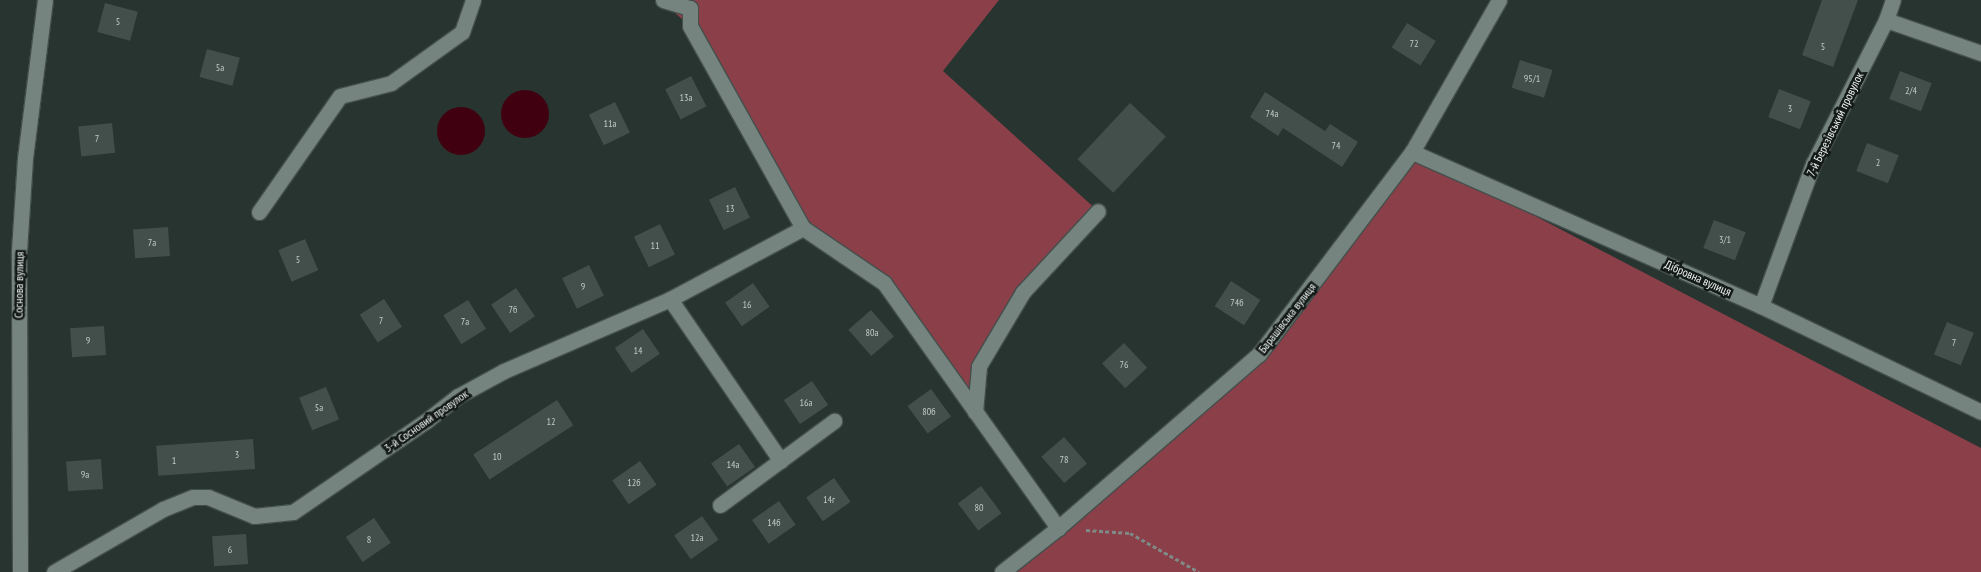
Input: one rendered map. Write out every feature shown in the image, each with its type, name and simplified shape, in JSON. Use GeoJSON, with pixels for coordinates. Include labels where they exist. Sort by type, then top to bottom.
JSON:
{"type":"FeatureCollection","features":[{"type":"Feature","properties":{"kind":"street","name":"Соснова вулиця"},"geometry":{"type":"LineString","coordinates":[[20,572],[20,251],[25,158],[45,0]]}},
{"type":"Feature","properties":{"kind":"street"},"geometry":{"type":"LineString","coordinates":[[260,212],[340,96],[392,83],[462,32],[473,0]]}},
{"type":"Feature","properties":{"kind":"street"},"geometry":{"type":"LineString","coordinates":[[663,0],[690,8],[690,26],[803,228],[884,283],[1058,528]]}},
{"type":"Feature","properties":{"kind":"street","name":"Барашівська вулиця"},"geometry":{"type":"LineString","coordinates":[[1002,572],[1058,528],[1259,354],[1412,152],[1499,0]]}},
{"type":"Feature","properties":{"kind":"street","name":"7-й Березівський провулок"},"geometry":{"type":"LineString","coordinates":[[1761,306],[1813,164],[1886,20],[1893,0]]}},
{"type":"Feature","properties":{"kind":"street"},"geometry":{"type":"LineString","coordinates":[[1886,20],[1981,53]]}},
{"type":"Feature","properties":{"kind":"street","name":"Дібровна вулиця"},"geometry":{"type":"LineString","coordinates":[[1412,152],[1761,306],[1981,412]]}},
{"type":"Feature","properties":{"kind":"street"},"geometry":{"type":"LineString","coordinates":[[975,412],[979,366],[1024,292],[1098,211]]}},
{"type":"Feature","properties":{"kind":"street","name":"3-й Сосновий провулок"},"geometry":{"type":"LineString","coordinates":[[54,572],[163,509],[193,497],[208,497],[254,516],[293,512],[426,422],[458,396],[504,371],[670,299],[803,228]]}},
{"type":"Feature","properties":{"kind":"street"},"geometry":{"type":"LineString","coordinates":[[670,299],[781,461]]}},
{"type":"Feature","properties":{"kind":"street"},"geometry":{"type":"LineString","coordinates":[[720,505],[834,421]]}},
{"type":"Feature","properties":{"kind":"path"},"geometry":{"type":"LineString","coordinates":[[1058,528],[1130,533],[1199,572]]}},
{"type":"Feature","properties":{"kind":"shaded area"},"geometry":{"type":"Polygon","coordinates":[[[660,0],[999,0],[943,71],[1098,211],[1023,292],[979,366],[975,412],[884,283],[803,228],[690,26],[660,0]]]}},
{"type":"Feature","properties":{"kind":"shaded area"},"geometry":{"type":"Polygon","coordinates":[[[525,90],[534,92],[542,97],[547,105],[549,114],[547,123],[542,131],[534,136],[525,138],[516,136],[508,131],[503,123],[501,114],[503,105],[508,97],[516,92],[525,90]]]}},
{"type":"Feature","properties":{"kind":"shaded area"},"geometry":{"type":"Polygon","coordinates":[[[461,107],[470,109],[478,114],[483,122],[485,131],[483,140],[478,148],[470,153],[461,155],[452,153],[444,148],[439,140],[437,131],[439,122],[444,114],[452,109],[461,107]]]}},
{"type":"Feature","properties":{"kind":"shaded area"},"geometry":{"type":"Polygon","coordinates":[[[1412,152],[1981,448],[1981,572],[1003,572],[1259,354],[1412,152]]]}},
{"type":"Feature","properties":{"kind":"building"},"geometry":{"type":"Polygon","coordinates":[[[1822,0],[1858,0],[1833,67],[1802,55],[1822,0]]]}},
{"type":"Feature","properties":{"kind":"building"},"geometry":{"type":"Polygon","coordinates":[[[105,3],[138,12],[130,41],[97,32],[105,3]]]}},
{"type":"Feature","properties":{"kind":"building"},"geometry":{"type":"Polygon","coordinates":[[[1407,23],[1436,41],[1420,66],[1392,48],[1407,23]]]}},
{"type":"Feature","properties":{"kind":"building"},"geometry":{"type":"Polygon","coordinates":[[[207,49],[240,58],[232,86],[199,77],[207,49]]]}},
{"type":"Feature","properties":{"kind":"building"},"geometry":{"type":"Polygon","coordinates":[[[1520,60],[1553,70],[1544,98],[1512,88],[1520,60]]]}},
{"type":"Feature","properties":{"kind":"building"},"geometry":{"type":"Polygon","coordinates":[[[1900,71],[1932,83],[1921,111],[1889,99],[1900,71]]]}},
{"type":"Feature","properties":{"kind":"building"},"geometry":{"type":"Polygon","coordinates":[[[691,76],[706,106],[681,119],[665,89],[691,76]]]}},
{"type":"Feature","properties":{"kind":"building"},"geometry":{"type":"Polygon","coordinates":[[[1779,89],[1811,101],[1800,129],[1768,117],[1779,89]]]}},
{"type":"Feature","properties":{"kind":"building"},"geometry":{"type":"Polygon","coordinates":[[[1265,92],[1325,131],[1330,124],[1358,142],[1342,167],[1283,128],[1278,136],[1250,117],[1265,92]]]}},
{"type":"Feature","properties":{"kind":"building"},"geometry":{"type":"Polygon","coordinates":[[[615,102],[630,133],[604,145],[589,115],[615,102]]]}},
{"type":"Feature","properties":{"kind":"building"},"geometry":{"type":"Polygon","coordinates":[[[1130,103],[1166,136],[1113,193],[1077,159],[1130,103]]]}},
{"type":"Feature","properties":{"kind":"building"},"geometry":{"type":"Polygon","coordinates":[[[112,123],[115,153],[81,156],[78,127],[112,123]]]}},
{"type":"Feature","properties":{"kind":"building"},"geometry":{"type":"Polygon","coordinates":[[[1867,143],[1899,155],[1888,183],[1856,171],[1867,143]]]}},
{"type":"Feature","properties":{"kind":"building"},"geometry":{"type":"Polygon","coordinates":[[[735,187],[750,218],[724,230],[709,200],[735,187]]]}},
{"type":"Feature","properties":{"kind":"building"},"geometry":{"type":"Polygon","coordinates":[[[1714,220],[1746,232],[1735,260],[1703,248],[1714,220]]]}},
{"type":"Feature","properties":{"kind":"building"},"geometry":{"type":"Polygon","coordinates":[[[660,224],[675,255],[649,267],[634,237],[660,224]]]}},
{"type":"Feature","properties":{"kind":"building"},"geometry":{"type":"Polygon","coordinates":[[[168,227],[170,256],[135,258],[133,229],[168,227]]]}},
{"type":"Feature","properties":{"kind":"building"},"geometry":{"type":"Polygon","coordinates":[[[305,239],[318,270],[292,282],[278,250],[305,239]]]}},
{"type":"Feature","properties":{"kind":"building"},"geometry":{"type":"Polygon","coordinates":[[[589,265],[604,296],[577,309],[562,278],[589,265]]]}},
{"type":"Feature","properties":{"kind":"building"},"geometry":{"type":"Polygon","coordinates":[[[1231,281],[1260,300],[1244,325],[1215,306],[1231,281]]]}},
{"type":"Feature","properties":{"kind":"building"},"geometry":{"type":"Polygon","coordinates":[[[753,283],[770,307],[742,326],[725,303],[753,283]]]}},
{"type":"Feature","properties":{"kind":"building"},"geometry":{"type":"Polygon","coordinates":[[[516,288],[535,316],[510,333],[491,305],[516,288]]]}},
{"type":"Feature","properties":{"kind":"building"},"geometry":{"type":"Polygon","coordinates":[[[384,299],[402,327],[378,342],[360,315],[384,299]]]}},
{"type":"Feature","properties":{"kind":"building"},"geometry":{"type":"Polygon","coordinates":[[[468,300],[486,329],[461,344],[443,315],[468,300]]]}},
{"type":"Feature","properties":{"kind":"building"},"geometry":{"type":"Polygon","coordinates":[[[871,310],[894,336],[871,356],[848,330],[871,310]]]}},
{"type":"Feature","properties":{"kind":"building"},"geometry":{"type":"Polygon","coordinates":[[[1947,322],[1974,333],[1961,365],[1934,354],[1947,322]]]}},
{"type":"Feature","properties":{"kind":"building"},"geometry":{"type":"Polygon","coordinates":[[[104,326],[106,355],[72,357],[70,328],[104,326]]]}},
{"type":"Feature","properties":{"kind":"building"},"geometry":{"type":"Polygon","coordinates":[[[643,329],[660,354],[632,373],[615,348],[643,329]]]}},
{"type":"Feature","properties":{"kind":"building"},"geometry":{"type":"Polygon","coordinates":[[[1124,343],[1147,368],[1125,388],[1102,363],[1124,343]]]}},
{"type":"Feature","properties":{"kind":"building"},"geometry":{"type":"Polygon","coordinates":[[[812,381],[828,405],[800,424],[784,400],[812,381]]]}},
{"type":"Feature","properties":{"kind":"building"},"geometry":{"type":"Polygon","coordinates":[[[326,387],[339,419],[312,430],[299,398],[326,387]]]}},
{"type":"Feature","properties":{"kind":"building"},"geometry":{"type":"Polygon","coordinates":[[[931,389],[951,417],[928,434],[908,406],[931,389]]]}},
{"type":"Feature","properties":{"kind":"building"},"geometry":{"type":"Polygon","coordinates":[[[557,400],[573,425],[489,480],[473,454],[557,400]]]}},
{"type":"Feature","properties":{"kind":"building"},"geometry":{"type":"Polygon","coordinates":[[[1064,437],[1087,463],[1064,483],[1041,457],[1064,437]]]}},
{"type":"Feature","properties":{"kind":"building"},"geometry":{"type":"Polygon","coordinates":[[[253,439],[255,469],[158,476],[156,446],[253,439]]]}},
{"type":"Feature","properties":{"kind":"building"},"geometry":{"type":"Polygon","coordinates":[[[739,444],[755,467],[727,486],[711,464],[739,444]]]}},
{"type":"Feature","properties":{"kind":"building"},"geometry":{"type":"Polygon","coordinates":[[[101,459],[103,489],[68,491],[66,461],[101,459]]]}},
{"type":"Feature","properties":{"kind":"building"},"geometry":{"type":"Polygon","coordinates":[[[640,461],[657,485],[629,504],[612,481],[640,461]]]}},
{"type":"Feature","properties":{"kind":"building"},"geometry":{"type":"Polygon","coordinates":[[[834,478],[851,502],[823,521],[806,498],[834,478]]]}},
{"type":"Feature","properties":{"kind":"building"},"geometry":{"type":"Polygon","coordinates":[[[981,486],[1001,513],[978,531],[958,503],[981,486]]]}},
{"type":"Feature","properties":{"kind":"building"},"geometry":{"type":"Polygon","coordinates":[[[779,501],[796,525],[769,544],[752,520],[779,501]]]}},
{"type":"Feature","properties":{"kind":"building"},"geometry":{"type":"Polygon","coordinates":[[[702,516],[719,540],[691,559],[674,536],[702,516]]]}},
{"type":"Feature","properties":{"kind":"building"},"geometry":{"type":"Polygon","coordinates":[[[374,518],[391,543],[363,562],[346,537],[374,518]]]}},
{"type":"Feature","properties":{"kind":"building"},"geometry":{"type":"Polygon","coordinates":[[[246,534],[248,564],[214,566],[212,536],[246,534]]]}}]}
